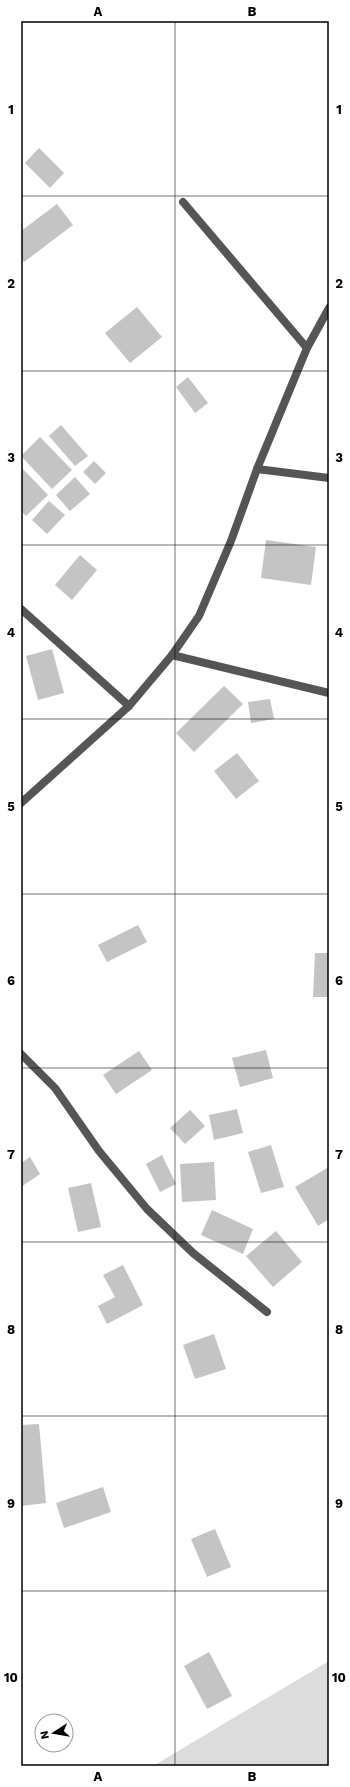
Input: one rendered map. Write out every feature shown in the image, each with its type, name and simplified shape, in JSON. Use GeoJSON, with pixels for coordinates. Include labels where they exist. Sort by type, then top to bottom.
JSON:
{"type":"FeatureCollection","features":[{"type":"Feature","properties":{"kind":"street"},"geometry":{"type":"LineString","coordinates":[[183,202],[306,348]]}},
{"type":"Feature","properties":{"kind":"street"},"geometry":{"type":"LineString","coordinates":[[21,803],[129,706],[172,655],[199,616],[231,540],[257,469],[306,348],[329,308]]}},
{"type":"Feature","properties":{"kind":"street"},"geometry":{"type":"LineString","coordinates":[[257,469],[329,478]]}},
{"type":"Feature","properties":{"kind":"street"},"geometry":{"type":"LineString","coordinates":[[21,609],[129,706]]}},
{"type":"Feature","properties":{"kind":"street"},"geometry":{"type":"LineString","coordinates":[[172,655],[329,693]]}},
{"type":"Feature","properties":{"kind":"street"},"geometry":{"type":"LineString","coordinates":[[21,1054],[55,1088],[99,1150],[147,1209],[192,1253],[267,1312]]}},
{"type":"Feature","properties":{"kind":"shaded area"},"geometry":{"type":"Polygon","coordinates":[[[329,1661],[329,1766],[153,1766],[329,1661]]]}},
{"type":"Feature","properties":{"kind":"building"},"geometry":{"type":"Polygon","coordinates":[[[39,148],[64,173],[50,188],[25,163],[39,148]]]}},
{"type":"Feature","properties":{"kind":"building"},"geometry":{"type":"Polygon","coordinates":[[[57,204],[73,225],[24,262],[21,257],[21,231],[57,204]]]}},
{"type":"Feature","properties":{"kind":"building"},"geometry":{"type":"Polygon","coordinates":[[[137,307],[162,337],[130,363],[105,333],[137,307]]]}},
{"type":"Feature","properties":{"kind":"building"},"geometry":{"type":"Polygon","coordinates":[[[188,377],[208,403],[195,413],[176,387],[188,377]]]}},
{"type":"Feature","properties":{"kind":"building"},"geometry":{"type":"Polygon","coordinates":[[[61,425],[88,456],[75,466],[49,436],[61,425]]]}},
{"type":"Feature","properties":{"kind":"building"},"geometry":{"type":"Polygon","coordinates":[[[40,437],[72,470],[52,489],[21,456],[40,437]]]}},
{"type":"Feature","properties":{"kind":"building"},"geometry":{"type":"Polygon","coordinates":[[[94,461],[106,473],[95,484],[83,472],[94,461]]]}},
{"type":"Feature","properties":{"kind":"building"},"geometry":{"type":"Polygon","coordinates":[[[21,467],[48,495],[26,516],[21,511],[21,467]]]}},
{"type":"Feature","properties":{"kind":"building"},"geometry":{"type":"Polygon","coordinates":[[[75,477],[90,494],[70,511],[56,495],[75,477]]]}},
{"type":"Feature","properties":{"kind":"building"},"geometry":{"type":"Polygon","coordinates":[[[49,501],[65,515],[47,534],[32,520],[49,501]]]}},
{"type":"Feature","properties":{"kind":"building"},"geometry":{"type":"Polygon","coordinates":[[[266,540],[316,547],[311,585],[261,578],[266,540]]]}},
{"type":"Feature","properties":{"kind":"building"},"geometry":{"type":"Polygon","coordinates":[[[80,555],[97,570],[72,600],[55,585],[80,555]]]}},
{"type":"Feature","properties":{"kind":"building"},"geometry":{"type":"Polygon","coordinates":[[[52,649],[64,693],[38,700],[26,656],[52,649]]]}},
{"type":"Feature","properties":{"kind":"building"},"geometry":{"type":"Polygon","coordinates":[[[224,686],[243,704],[194,752],[176,733],[224,686]]]}},
{"type":"Feature","properties":{"kind":"building"},"geometry":{"type":"Polygon","coordinates":[[[270,699],[274,719],[251,723],[248,702],[270,699]]]}},
{"type":"Feature","properties":{"kind":"building"},"geometry":{"type":"Polygon","coordinates":[[[237,753],[259,781],[236,799],[214,771],[237,753]]]}},
{"type":"Feature","properties":{"kind":"building"},"geometry":{"type":"Polygon","coordinates":[[[138,925],[147,942],[107,962],[98,945],[138,925]]]}},
{"type":"Feature","properties":{"kind":"building"},"geometry":{"type":"Polygon","coordinates":[[[315,953],[329,953],[329,997],[313,997],[315,953]]]}},
{"type":"Feature","properties":{"kind":"building"},"geometry":{"type":"Polygon","coordinates":[[[266,1050],[273,1078],[240,1087],[232,1058],[266,1050]]]}},
{"type":"Feature","properties":{"kind":"building"},"geometry":{"type":"Polygon","coordinates":[[[139,1051],[152,1070],[116,1094],[103,1075],[139,1051]]]}},
{"type":"Feature","properties":{"kind":"building"},"geometry":{"type":"Polygon","coordinates":[[[237,1109],[243,1133],[214,1140],[209,1115],[237,1109]]]}},
{"type":"Feature","properties":{"kind":"building"},"geometry":{"type":"Polygon","coordinates":[[[190,1110],[205,1126],[185,1144],[170,1128],[190,1110]]]}},
{"type":"Feature","properties":{"kind":"building"},"geometry":{"type":"Polygon","coordinates":[[[271,1145],[284,1187],[261,1193],[248,1152],[271,1145]]]}},
{"type":"Feature","properties":{"kind":"building"},"geometry":{"type":"Polygon","coordinates":[[[162,1155],[176,1184],[160,1192],[146,1164],[162,1155]]]}},
{"type":"Feature","properties":{"kind":"building"},"geometry":{"type":"Polygon","coordinates":[[[30,1157],[40,1174],[21,1187],[21,1163],[30,1157]]]}},
{"type":"Feature","properties":{"kind":"building"},"geometry":{"type":"Polygon","coordinates":[[[214,1162],[216,1200],[182,1202],[180,1164],[214,1162]]]}},
{"type":"Feature","properties":{"kind":"building"},"geometry":{"type":"Polygon","coordinates":[[[329,1167],[329,1219],[318,1226],[295,1187],[329,1167]]]}},
{"type":"Feature","properties":{"kind":"building"},"geometry":{"type":"Polygon","coordinates":[[[91,1183],[101,1227],[78,1232],[68,1188],[91,1183]]]}},
{"type":"Feature","properties":{"kind":"building"},"geometry":{"type":"Polygon","coordinates":[[[212,1210],[253,1229],[243,1254],[201,1235],[212,1210]]]}},
{"type":"Feature","properties":{"kind":"building"},"geometry":{"type":"Polygon","coordinates":[[[276,1231],[302,1262],[273,1287],[246,1256],[276,1231]]]}},
{"type":"Feature","properties":{"kind":"building"},"geometry":{"type":"Polygon","coordinates":[[[123,1265],[143,1305],[107,1324],[98,1306],[115,1297],[103,1275],[123,1265]]]}},
{"type":"Feature","properties":{"kind":"building"},"geometry":{"type":"Polygon","coordinates":[[[214,1334],[226,1369],[195,1379],[183,1345],[214,1334]]]}},
{"type":"Feature","properties":{"kind":"building"},"geometry":{"type":"Polygon","coordinates":[[[39,1424],[46,1503],[21,1506],[21,1425],[39,1424]]]}},
{"type":"Feature","properties":{"kind":"building"},"geometry":{"type":"Polygon","coordinates":[[[103,1487],[111,1512],[64,1528],[56,1503],[103,1487]]]}},
{"type":"Feature","properties":{"kind":"building"},"geometry":{"type":"Polygon","coordinates":[[[215,1529],[231,1567],[207,1577],[191,1539],[215,1529]]]}},
{"type":"Feature","properties":{"kind":"building"},"geometry":{"type":"Polygon","coordinates":[[[209,1652],[232,1696],[207,1709],[184,1666],[209,1652]]]}}]}
